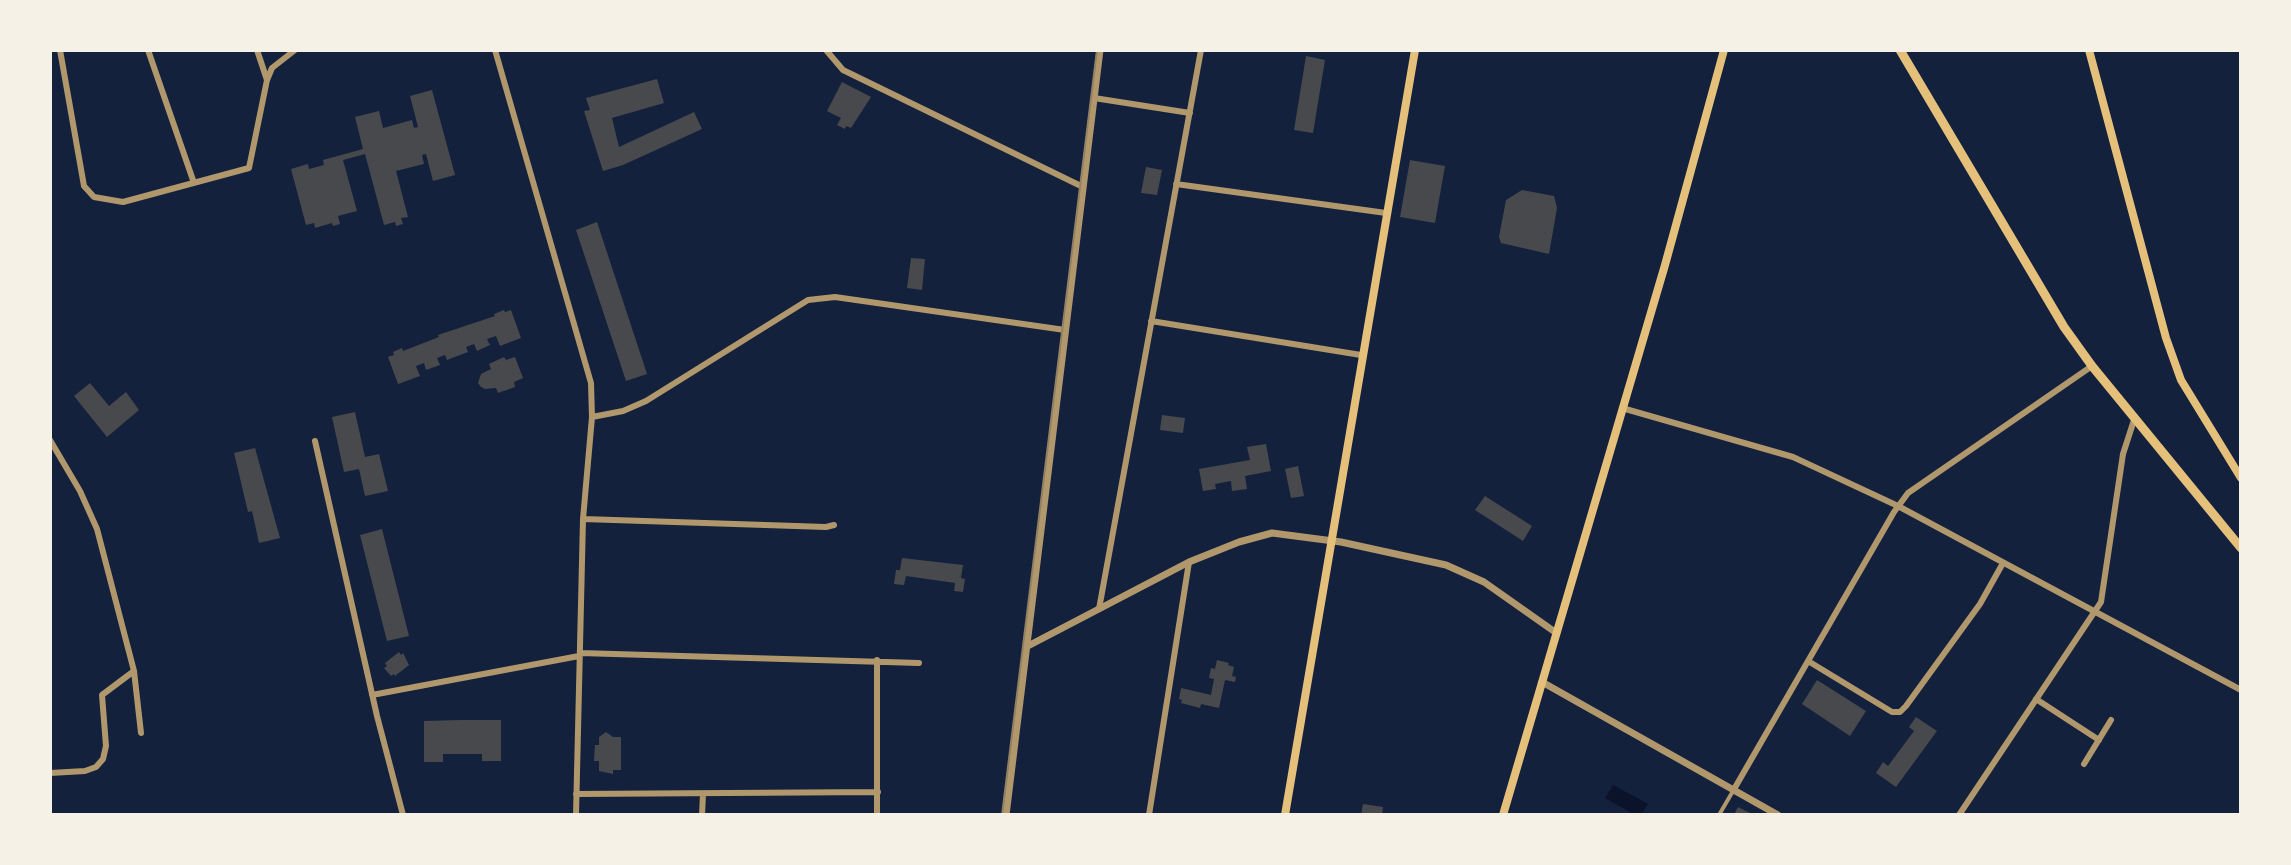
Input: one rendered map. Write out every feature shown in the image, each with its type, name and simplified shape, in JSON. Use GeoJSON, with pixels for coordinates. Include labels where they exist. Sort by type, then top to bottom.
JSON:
{"type":"FeatureCollection","features":[{"type":"Feature","properties":{"kind":"main road"},"geometry":{"type":"LineString","coordinates":[[1285,815],[1415,50]]}},
{"type":"Feature","properties":{"kind":"main road"},"geometry":{"type":"LineString","coordinates":[[1503,815],[1724,50]]}},
{"type":"Feature","properties":{"kind":"main road"},"geometry":{"type":"LineString","coordinates":[[1900,50],[2041,289],[2092,366],[2241,548]]}},
{"type":"Feature","properties":{"kind":"main road"},"geometry":{"type":"LineString","coordinates":[[2089,50],[2166,338],[2181,380],[2241,478]]}},
{"type":"Feature","properties":{"kind":"street"},"geometry":{"type":"LineString","coordinates":[[60,50],[84,186],[87,192],[104,200],[123,202],[249,168],[267,80],[272,68],[294,50]]}},
{"type":"Feature","properties":{"kind":"street"},"geometry":{"type":"LineString","coordinates":[[148,50],[194,183]]}},
{"type":"Feature","properties":{"kind":"street"},"geometry":{"type":"LineString","coordinates":[[257,50],[267,80]]}},
{"type":"Feature","properties":{"kind":"street"},"geometry":{"type":"LineString","coordinates":[[495,50],[588,365],[592,417],[583,519],[576,815]]}},
{"type":"Feature","properties":{"kind":"street"},"geometry":{"type":"LineString","coordinates":[[826,50],[843,70],[1083,187]]}},
{"type":"Feature","properties":{"kind":"street"},"geometry":{"type":"LineString","coordinates":[[1006,815],[1100,50]]}},
{"type":"Feature","properties":{"kind":"street"},"geometry":{"type":"LineString","coordinates":[[1099,610],[1201,50]]}},
{"type":"Feature","properties":{"kind":"street"},"geometry":{"type":"LineString","coordinates":[[1094,98],[1190,113]]}},
{"type":"Feature","properties":{"kind":"street"},"geometry":{"type":"LineString","coordinates":[[1176,184],[1386,213]]}},
{"type":"Feature","properties":{"kind":"street"},"geometry":{"type":"LineString","coordinates":[[592,417],[623,411],[646,401],[808,300],[847,298],[1065,330]]}},
{"type":"Feature","properties":{"kind":"street"},"geometry":{"type":"LineString","coordinates":[[1151,321],[1361,355]]}},
{"type":"Feature","properties":{"kind":"street"},"geometry":{"type":"LineString","coordinates":[[1719,815],[1908,493],[2092,366]]}},
{"type":"Feature","properties":{"kind":"street"},"geometry":{"type":"LineString","coordinates":[[1622,408],[1793,457],[1898,506],[2241,690]]}},
{"type":"Feature","properties":{"kind":"street"},"geometry":{"type":"LineString","coordinates":[[1959,815],[2101,602],[2123,454],[2135,416]]}},
{"type":"Feature","properties":{"kind":"street"},"geometry":{"type":"LineString","coordinates":[[50,440],[80,491],[97,529],[134,671],[141,733]]}},
{"type":"Feature","properties":{"kind":"street"},"geometry":{"type":"LineString","coordinates":[[315,441],[372,695],[403,815]]}},
{"type":"Feature","properties":{"kind":"street"},"geometry":{"type":"LineString","coordinates":[[583,519],[834,525]]}},
{"type":"Feature","properties":{"kind":"street"},"geometry":{"type":"LineString","coordinates":[[1026,647],[1189,562],[1272,533],[1331,540],[1446,565],[1484,582],[1555,632]]}},
{"type":"Feature","properties":{"kind":"street"},"geometry":{"type":"LineString","coordinates":[[1149,815],[1189,562]]}},
{"type":"Feature","properties":{"kind":"street"},"geometry":{"type":"LineString","coordinates":[[1808,661],[1892,712],[1900,712],[1980,604],[2003,563]]}},
{"type":"Feature","properties":{"kind":"street"},"geometry":{"type":"LineString","coordinates":[[372,695],[579,654],[919,663]]}},
{"type":"Feature","properties":{"kind":"street"},"geometry":{"type":"LineString","coordinates":[[877,660],[877,815]]}},
{"type":"Feature","properties":{"kind":"street"},"geometry":{"type":"LineString","coordinates":[[50,773],[85,771],[96,767],[103,759],[106,746],[102,695],[134,671]]}},
{"type":"Feature","properties":{"kind":"street"},"geometry":{"type":"LineString","coordinates":[[1542,682],[1778,815]]}},
{"type":"Feature","properties":{"kind":"street"},"geometry":{"type":"LineString","coordinates":[[2036,699],[2099,740]]}},
{"type":"Feature","properties":{"kind":"street"},"geometry":{"type":"LineString","coordinates":[[2084,764],[2111,720]]}},
{"type":"Feature","properties":{"kind":"street"},"geometry":{"type":"LineString","coordinates":[[576,794],[878,792]]}},
{"type":"Feature","properties":{"kind":"street"},"geometry":{"type":"LineString","coordinates":[[702,815],[703,794]]}},
{"type":"Feature","properties":{"kind":"water"},"geometry":{"type":"Polygon","coordinates":[[[1613,785],[1648,804],[1641,815],[1635,815],[1605,798],[1613,785]]]}},
{"type":"Feature","properties":{"kind":"building"},"geometry":{"type":"Polygon","coordinates":[[[1306,56],[1325,60],[1313,133],[1294,130],[1306,56]]]}},
{"type":"Feature","properties":{"kind":"building"},"geometry":{"type":"Polygon","coordinates":[[[657,79],[664,103],[612,118],[619,147],[694,112],[702,129],[603,171],[584,111],[590,110],[586,98],[657,79]]]}},
{"type":"Feature","properties":{"kind":"building"},"geometry":{"type":"Polygon","coordinates":[[[842,82],[871,97],[851,128],[846,126],[845,129],[837,125],[841,118],[827,111],[842,82]]]}},
{"type":"Feature","properties":{"kind":"building"},"geometry":{"type":"Polygon","coordinates":[[[432,90],[455,175],[433,181],[426,154],[422,155],[424,164],[396,171],[408,217],[401,218],[403,224],[396,226],[395,222],[384,225],[365,154],[343,160],[357,211],[338,216],[340,224],[333,226],[332,223],[315,228],[314,223],[306,225],[291,169],[308,164],[309,169],[324,165],[323,160],[363,149],[355,117],[379,111],[383,128],[412,120],[414,128],[418,127],[410,96],[432,90]]]}},
{"type":"Feature","properties":{"kind":"building"},"geometry":{"type":"Polygon","coordinates":[[[1410,160],[1445,166],[1435,223],[1400,217],[1410,160]]]}},
{"type":"Feature","properties":{"kind":"building"},"geometry":{"type":"Polygon","coordinates":[[[1146,167],[1162,170],[1157,195],[1141,193],[1146,167]]]}},
{"type":"Feature","properties":{"kind":"building"},"geometry":{"type":"Polygon","coordinates":[[[1522,190],[1554,196],[1557,208],[1549,254],[1501,243],[1499,237],[1506,200],[1522,190]]]}},
{"type":"Feature","properties":{"kind":"building"},"geometry":{"type":"Polygon","coordinates":[[[597,222],[647,374],[626,381],[576,230],[597,222]]]}},
{"type":"Feature","properties":{"kind":"building"},"geometry":{"type":"Polygon","coordinates":[[[911,258],[925,259],[922,290],[907,288],[911,258]]]}},
{"type":"Feature","properties":{"kind":"building"},"geometry":{"type":"Polygon","coordinates":[[[504,310],[511,310],[521,338],[500,346],[496,336],[487,339],[490,345],[477,351],[474,344],[466,347],[468,352],[447,360],[445,355],[437,358],[440,365],[426,370],[424,363],[416,366],[420,376],[398,384],[388,357],[394,355],[393,352],[402,348],[403,351],[504,310]]]}},
{"type":"Feature","properties":{"kind":"building"},"geometry":{"type":"Polygon","coordinates":[[[504,357],[506,360],[515,357],[523,378],[514,382],[515,387],[498,393],[496,388],[481,387],[478,383],[481,374],[491,369],[489,364],[504,357]]]}},
{"type":"Feature","properties":{"kind":"building"},"geometry":{"type":"Polygon","coordinates":[[[90,383],[109,406],[126,392],[139,410],[107,437],[74,396],[90,383]]]}},
{"type":"Feature","properties":{"kind":"building"},"geometry":{"type":"Polygon","coordinates":[[[355,412],[365,457],[379,454],[388,491],[365,496],[359,469],[344,472],[332,417],[355,412]]]}},
{"type":"Feature","properties":{"kind":"building"},"geometry":{"type":"Polygon","coordinates":[[[1162,415],[1185,418],[1183,433],[1160,430],[1162,415]]]}},
{"type":"Feature","properties":{"kind":"building"},"geometry":{"type":"Polygon","coordinates":[[[1266,444],[1271,471],[1245,476],[1247,489],[1232,491],[1231,481],[1215,484],[1216,489],[1203,491],[1199,469],[1250,460],[1247,447],[1266,444]]]}},
{"type":"Feature","properties":{"kind":"building"},"geometry":{"type":"Polygon","coordinates":[[[255,448],[280,538],[259,543],[234,453],[255,448]]]}},
{"type":"Feature","properties":{"kind":"building"},"geometry":{"type":"Polygon","coordinates":[[[1298,466],[1304,496],[1291,498],[1285,469],[1298,466]]]}},
{"type":"Feature","properties":{"kind":"building"},"geometry":{"type":"Polygon","coordinates":[[[1485,496],[1532,526],[1523,541],[1475,510],[1485,496]]]}},
{"type":"Feature","properties":{"kind":"building"},"geometry":{"type":"Polygon","coordinates":[[[382,529],[409,636],[387,641],[360,535],[382,529]]]}},
{"type":"Feature","properties":{"kind":"building"},"geometry":{"type":"Polygon","coordinates":[[[902,558],[963,565],[963,592],[954,591],[955,583],[906,576],[904,585],[894,584],[902,558]]]}},
{"type":"Feature","properties":{"kind":"building"},"geometry":{"type":"Polygon","coordinates":[[[399,652],[401,655],[403,653],[409,665],[391,676],[384,668],[387,666],[385,663],[399,652]]]}},
{"type":"Feature","properties":{"kind":"building"},"geometry":{"type":"Polygon","coordinates":[[[1217,660],[1234,667],[1232,676],[1236,677],[1235,682],[1225,680],[1219,708],[1201,704],[1200,708],[1181,703],[1181,688],[1211,695],[1214,679],[1209,678],[1217,660]]]}},
{"type":"Feature","properties":{"kind":"building"},"geometry":{"type":"Polygon","coordinates":[[[1817,680],[1866,711],[1850,736],[1802,704],[1817,680]]]}},
{"type":"Feature","properties":{"kind":"building"},"geometry":{"type":"Polygon","coordinates":[[[1916,717],[1937,731],[1896,787],[1876,773],[1883,762],[1888,766],[1914,731],[1909,727],[1916,717]]]}},
{"type":"Feature","properties":{"kind":"building"},"geometry":{"type":"Polygon","coordinates":[[[501,720],[501,761],[482,761],[482,754],[443,754],[443,762],[424,762],[424,721],[501,720]]]}},
{"type":"Feature","properties":{"kind":"building"},"geometry":{"type":"Polygon","coordinates":[[[606,732],[613,737],[621,737],[621,770],[613,770],[613,774],[599,771],[599,761],[594,761],[595,745],[599,745],[599,737],[606,732]]]}},
{"type":"Feature","properties":{"kind":"building"},"geometry":{"type":"Polygon","coordinates":[[[1363,804],[1383,807],[1382,815],[1361,815],[1363,804]]]}},
{"type":"Feature","properties":{"kind":"building"},"geometry":{"type":"Polygon","coordinates":[[[1738,807],[1754,815],[1734,815],[1738,807]]]}},
{"type":"Feature","properties":{"kind":"tram line"},"geometry":{"type":"LineString","coordinates":[[1002,815],[1097,50]]}}]}
